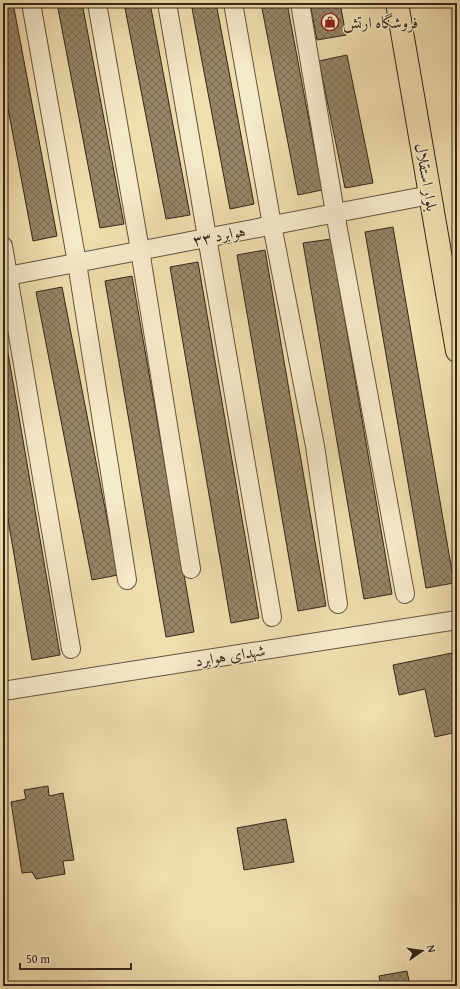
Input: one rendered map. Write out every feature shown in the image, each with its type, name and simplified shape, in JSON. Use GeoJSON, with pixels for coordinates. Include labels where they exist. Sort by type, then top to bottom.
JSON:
{"type":"FeatureCollection","features":[{"type":"Feature","properties":{"kind":"main road","name":"بلوار استقلال"},"geometry":{"type":"LineString","coordinates":[[397,3],[457,351]]}},
{"type":"Feature","properties":{"kind":"street"},"geometry":{"type":"LineString","coordinates":[[31,3],[77,263],[126,580]]}},
{"type":"Feature","properties":{"kind":"street"},"geometry":{"type":"LineString","coordinates":[[96,3],[140,250],[190,569]]}},
{"type":"Feature","properties":{"kind":"street"},"geometry":{"type":"LineString","coordinates":[[167,3],[272,617]]}},
{"type":"Feature","properties":{"kind":"street"},"geometry":{"type":"LineString","coordinates":[[233,3],[272,225],[315,446],[338,604]]}},
{"type":"Feature","properties":{"kind":"street"},"geometry":{"type":"LineString","coordinates":[[300,3],[335,213],[405,594]]}},
{"type":"Feature","properties":{"kind":"street","name":"۳۳ هوابرد"},"geometry":{"type":"LineString","coordinates":[[8,276],[430,195]]}},
{"type":"Feature","properties":{"kind":"street"},"geometry":{"type":"LineString","coordinates":[[3,246],[71,649]]}},
{"type":"Feature","properties":{"kind":"street","name":"شهدای هوابرد"},"geometry":{"type":"LineString","coordinates":[[3,689],[457,620]]}},
{"type":"Feature","properties":{"kind":"building"},"geometry":{"type":"Polygon","coordinates":[[[3,3],[13,3],[57,236],[33,241],[3,82],[3,3]]]}},
{"type":"Feature","properties":{"kind":"building"},"geometry":{"type":"Polygon","coordinates":[[[57,3],[82,3],[124,224],[100,228],[57,3]]]}},
{"type":"Feature","properties":{"kind":"building"},"geometry":{"type":"Polygon","coordinates":[[[124,3],[150,3],[190,215],[166,219],[124,3]]]}},
{"type":"Feature","properties":{"kind":"building"},"geometry":{"type":"Polygon","coordinates":[[[191,3],[216,3],[254,204],[230,209],[191,3]]]}},
{"type":"Feature","properties":{"kind":"building"},"geometry":{"type":"Polygon","coordinates":[[[261,3],[287,3],[322,190],[298,195],[261,3]]]}},
{"type":"Feature","properties":{"kind":"building"},"geometry":{"type":"Polygon","coordinates":[[[310,3],[340,3],[346,35],[317,40],[310,3]]]}},
{"type":"Feature","properties":{"kind":"building"},"geometry":{"type":"Polygon","coordinates":[[[347,55],[373,183],[345,188],[319,61],[347,55]]]}},
{"type":"Feature","properties":{"kind":"building"},"geometry":{"type":"Polygon","coordinates":[[[393,227],[454,583],[426,588],[365,232],[393,227]]]}},
{"type":"Feature","properties":{"kind":"building"},"geometry":{"type":"Polygon","coordinates":[[[331,239],[392,594],[364,599],[303,243],[331,239]]]}},
{"type":"Feature","properties":{"kind":"building"},"geometry":{"type":"Polygon","coordinates":[[[265,250],[326,606],[298,611],[237,255],[265,250]]]}},
{"type":"Feature","properties":{"kind":"building"},"geometry":{"type":"Polygon","coordinates":[[[198,262],[259,618],[231,623],[170,267],[198,262]]]}},
{"type":"Feature","properties":{"kind":"building"},"geometry":{"type":"Polygon","coordinates":[[[132,276],[194,632],[166,637],[105,281],[132,276]]]}},
{"type":"Feature","properties":{"kind":"building"},"geometry":{"type":"Polygon","coordinates":[[[62,287],[118,575],[92,580],[36,292],[62,287]]]}},
{"type":"Feature","properties":{"kind":"building"},"geometry":{"type":"Polygon","coordinates":[[[3,324],[60,655],[32,660],[3,490],[3,324]]]}},
{"type":"Feature","properties":{"kind":"building"},"geometry":{"type":"Polygon","coordinates":[[[452,653],[457,680],[457,732],[435,737],[425,689],[399,695],[393,665],[452,653]]]}},
{"type":"Feature","properties":{"kind":"building"},"geometry":{"type":"Polygon","coordinates":[[[48,786],[49,796],[63,793],[74,860],[63,861],[65,874],[36,879],[32,872],[22,873],[11,802],[26,799],[24,790],[48,786]]]}},
{"type":"Feature","properties":{"kind":"building"},"geometry":{"type":"Polygon","coordinates":[[[286,819],[294,862],[244,870],[237,828],[286,819]]]}},
{"type":"Feature","properties":{"kind":"building"},"geometry":{"type":"Polygon","coordinates":[[[407,971],[410,986],[381,986],[379,976],[407,971]]]}},
{"type":"Feature","properties":{"kind":"place","name":"فروشگاه ارتش"},"geometry":{"type":"Point","coordinates":[330,22]}}]}
